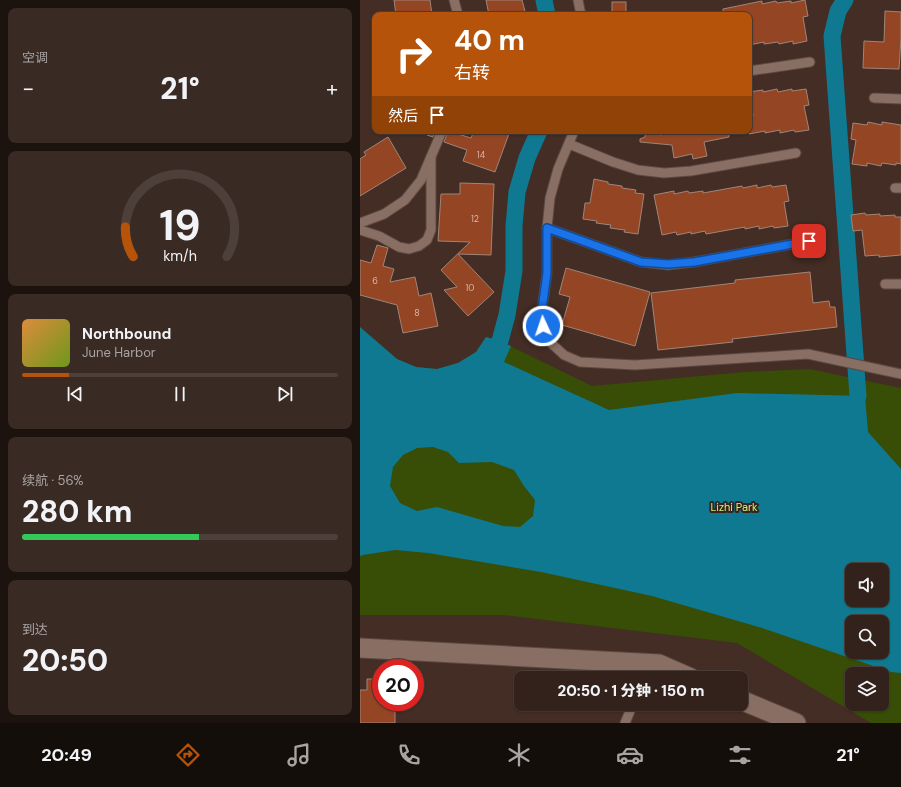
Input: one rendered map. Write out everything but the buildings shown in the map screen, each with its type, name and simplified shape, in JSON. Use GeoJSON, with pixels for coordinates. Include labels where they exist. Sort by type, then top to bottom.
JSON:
{"type":"FeatureCollection","features":[{"type":"Feature","properties":{"kind":"street"},"geometry":{"type":"LineString","coordinates":[[360,648],[642,671],[659,664],[675,671]]}},
{"type":"Feature","properties":{"kind":"street"},"geometry":{"type":"LineString","coordinates":[[748,703],[796,723]]}},
{"type":"Feature","properties":{"kind":"lane"},"geometry":{"type":"LineString","coordinates":[[454,0],[457,12]]}},
{"type":"Feature","properties":{"kind":"lane"},"geometry":{"type":"LineString","coordinates":[[578,0],[580,12]]}},
{"type":"Feature","properties":{"kind":"lane"},"geometry":{"type":"LineString","coordinates":[[752,71],[810,62]]}},
{"type":"Feature","properties":{"kind":"lane"},"geometry":{"type":"LineString","coordinates":[[874,98],[901,99]]}},
{"type":"Feature","properties":{"kind":"lane"},"geometry":{"type":"LineString","coordinates":[[360,223],[384,214],[405,200],[421,180],[441,134]]}},
{"type":"Feature","properties":{"kind":"lane"},"geometry":{"type":"LineString","coordinates":[[573,134],[558,169],[550,198],[547,228],[547,273],[542,309],[543,326],[551,342],[564,355],[580,362],[634,365],[808,354],[901,374]]}},
{"type":"Feature","properties":{"kind":"lane"},"geometry":{"type":"LineString","coordinates":[[569,144],[613,162],[638,170],[664,173],[796,153]]}},
{"type":"Feature","properties":{"kind":"lane"},"geometry":{"type":"LineString","coordinates":[[360,230],[379,236],[399,247],[409,249],[419,246],[427,240],[431,230],[431,157]]}},
{"type":"Feature","properties":{"kind":"lane"},"geometry":{"type":"LineString","coordinates":[[547,228],[641,262],[668,264],[694,262],[809,241]]}},
{"type":"Feature","properties":{"kind":"lane"},"geometry":{"type":"LineString","coordinates":[[885,284],[901,284]]}},
{"type":"Feature","properties":{"kind":"lane"},"geometry":{"type":"LineString","coordinates":[[625,723],[630,711]]}},
{"type":"Feature","properties":{"kind":"green space","name":"Lizhi Park"},"geometry":{"type":"Polygon","coordinates":[[[360,327],[397,359],[416,367],[437,369],[458,363],[476,352],[486,337],[500,341],[592,386],[744,372],[809,369],[901,388],[901,723],[871,723],[851,711],[889,711],[889,667],[845,667],[845,707],[737,643],[503,615],[360,615],[360,327]]]}},
{"type":"Feature","properties":{"kind":"water","name":"Lizhi Park"},"geometry":{"type":"Polygon","coordinates":[[[360,327],[397,359],[416,367],[437,369],[458,363],[476,352],[486,337],[500,341],[511,346],[504,362],[609,410],[737,393],[865,396],[868,432],[901,469],[901,673],[889,671],[889,667],[876,667],[853,659],[889,659],[889,615],[845,615],[845,656],[762,628],[652,596],[541,572],[428,553],[395,550],[360,556],[360,327]],[[433,447],[417,448],[403,455],[393,467],[390,486],[400,503],[417,511],[437,507],[503,526],[520,527],[533,516],[535,500],[514,470],[492,462],[459,463],[448,452],[433,447]]]}},
{"type":"Feature","properties":{"kind":"waterway"},"geometry":{"type":"LineString","coordinates":[[544,0],[546,12]]}},
{"type":"Feature","properties":{"kind":"waterway"},"geometry":{"type":"LineString","coordinates":[[845,0],[838,11],[832,36],[858,396]]}},
{"type":"Feature","properties":{"kind":"waterway"},"geometry":{"type":"LineString","coordinates":[[500,341],[507,315],[514,271],[514,226],[517,192],[527,158],[538,134]]}},
{"type":"Feature","properties":{"kind":"route"},"geometry":{"type":"LineString","coordinates":[[543,326],[542,309],[547,273],[547,228],[641,262],[668,264],[694,262],[809,241]]}}]}
